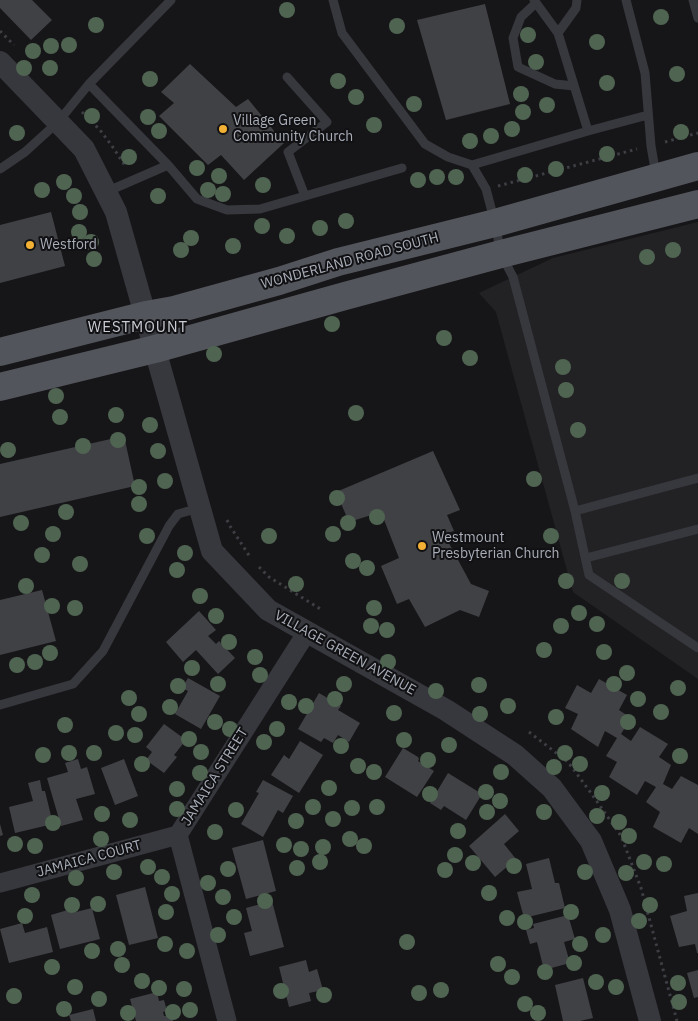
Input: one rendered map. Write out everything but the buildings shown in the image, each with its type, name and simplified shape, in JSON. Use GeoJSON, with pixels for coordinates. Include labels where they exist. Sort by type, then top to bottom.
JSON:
{"type":"FeatureCollection","features":[{"type":"Feature","properties":{"kind":"main road","name":"WONDERLAND ROAD SOUTH"},"geometry":{"type":"LineString","coordinates":[[0,352],[146,315],[174,310],[338,262],[495,223],[698,166]]}},
{"type":"Feature","properties":{"kind":"main road"},"geometry":{"type":"LineString","coordinates":[[0,387],[155,349],[501,254],[698,204]]}},
{"type":"Feature","properties":{"kind":"street","name":"VILLAGE GREEN AVENUE"},"geometry":{"type":"LineString","coordinates":[[0,62],[84,149],[116,212],[212,551],[268,610],[446,710],[515,755],[552,788],[591,841],[620,910],[650,1021]]}},
{"type":"Feature","properties":{"kind":"street","name":"JAMAICA STREET"},"geometry":{"type":"LineString","coordinates":[[227,1021],[178,835],[307,632]]}},
{"type":"Feature","properties":{"kind":"street","name":"JAMAICA COURT"},"geometry":{"type":"LineString","coordinates":[[0,883],[178,835]]}},
{"type":"Feature","properties":{"kind":"lane"},"geometry":{"type":"LineString","coordinates":[[0,169],[26,152],[58,122],[89,84],[171,0]]}},
{"type":"Feature","properties":{"kind":"lane"},"geometry":{"type":"LineString","coordinates":[[334,0],[342,33],[425,144],[448,157],[472,165],[648,115]]}},
{"type":"Feature","properties":{"kind":"lane"},"geometry":{"type":"LineString","coordinates":[[558,33],[576,8],[577,0]]}},
{"type":"Feature","properties":{"kind":"lane"},"geometry":{"type":"LineString","coordinates":[[626,0],[645,73],[650,146],[657,178]]}},
{"type":"Feature","properties":{"kind":"lane"},"geometry":{"type":"LineString","coordinates":[[693,0],[698,18]]}},
{"type":"Feature","properties":{"kind":"lane"},"geometry":{"type":"LineString","coordinates":[[574,86],[555,84],[518,67],[513,38],[521,17],[535,1],[558,33],[588,131]]}},
{"type":"Feature","properties":{"kind":"lane"},"geometry":{"type":"LineString","coordinates":[[287,77],[327,122],[288,152],[305,196]]}},
{"type":"Feature","properties":{"kind":"lane"},"geometry":{"type":"LineString","coordinates":[[89,84],[197,199],[227,210],[260,209],[402,168]]}},
{"type":"Feature","properties":{"kind":"lane"},"geometry":{"type":"LineString","coordinates":[[472,165],[486,189],[501,254],[513,277],[590,575],[698,648]]}},
{"type":"Feature","properties":{"kind":"lane"},"geometry":{"type":"LineString","coordinates":[[106,192],[168,166]]}},
{"type":"Feature","properties":{"kind":"lane"},"geometry":{"type":"LineString","coordinates":[[575,511],[698,480]]}},
{"type":"Feature","properties":{"kind":"lane"},"geometry":{"type":"LineString","coordinates":[[0,705],[73,684],[103,651],[169,526],[178,514],[200,508]]}},
{"type":"Feature","properties":{"kind":"lane"},"geometry":{"type":"LineString","coordinates":[[586,558],[698,529]]}},
{"type":"Feature","properties":{"kind":"path"},"geometry":{"type":"LineString","coordinates":[[486,189],[636,150]]}},
{"type":"Feature","properties":{"kind":"path"},"geometry":{"type":"LineString","coordinates":[[224,513],[248,556],[269,577],[322,610]]}},
{"type":"Feature","properties":{"kind":"path"},"geometry":{"type":"LineString","coordinates":[[529,732],[568,762],[621,836],[641,888],[677,1021]]}},
{"type":"Feature","properties":{"kind":"shaded area"},"geometry":{"type":"Polygon","coordinates":[[[698,222],[698,679],[573,592],[496,312],[479,293],[553,258],[698,222]]]}},
{"type":"Feature","properties":{"kind":"place","name":"Village Green Community Church"},"geometry":{"type":"Point","coordinates":[223,129]}},
{"type":"Feature","properties":{"kind":"place","name":"Westford"},"geometry":{"type":"Point","coordinates":[30,245]}},
{"type":"Feature","properties":{"kind":"place","name":"Westmount Presbyterian Church"},"geometry":{"type":"Point","coordinates":[422,546]}},
{"type":"Feature","properties":{"kind":"district","name":"WESTMOUNT"},"geometry":{"type":"Point","coordinates":[138,328]}}]}
